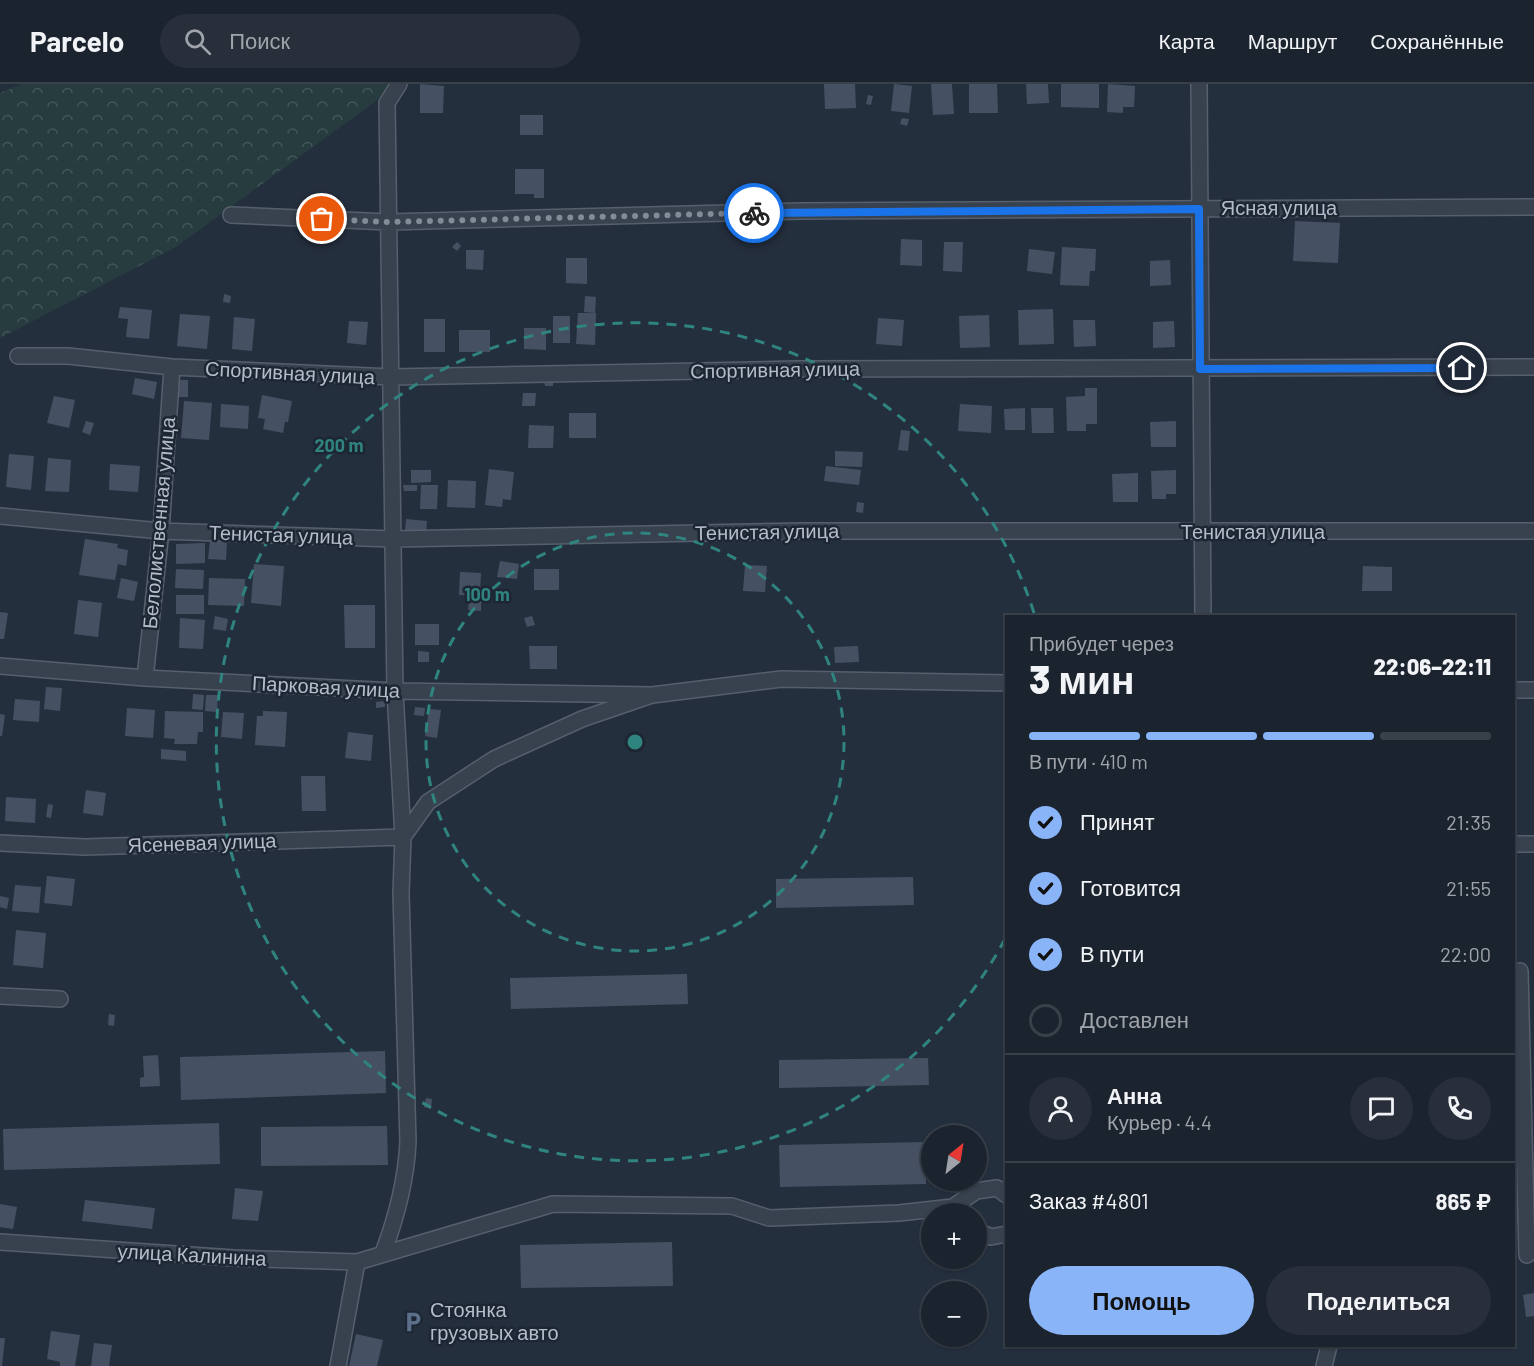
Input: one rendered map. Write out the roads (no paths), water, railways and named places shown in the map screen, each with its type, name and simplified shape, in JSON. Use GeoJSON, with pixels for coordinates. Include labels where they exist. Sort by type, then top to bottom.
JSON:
{"type":"FeatureCollection","features":[{"type":"Feature","properties":{"kind":"street"},"geometry":{"type":"LineString","coordinates":[[383,1253],[398,1209],[406,1174],[408,1142],[400,893],[403,837],[395,691],[387,103],[399,84]]}},
{"type":"Feature","properties":{"kind":"street"},"geometry":{"type":"LineString","coordinates":[[1198,84],[1203,615]]}},
{"type":"Feature","properties":{"kind":"street","name":"Ясная улица"},"geometry":{"type":"LineString","coordinates":[[231,215],[389,222],[801,212],[1534,207]]}},
{"type":"Feature","properties":{"kind":"street","name":"Спортивная улица"},"geometry":{"type":"LineString","coordinates":[[18,356],[68,356],[172,367],[392,377],[799,369],[1534,367]]}},
{"type":"Feature","properties":{"kind":"street","name":"Белолиственная улица"},"geometry":{"type":"LineString","coordinates":[[145,678],[161,531],[172,367]]}},
{"type":"Feature","properties":{"kind":"street","name":"Тенистая улица"},"geometry":{"type":"LineString","coordinates":[[0,516],[161,531],[394,539],[813,531],[1534,531]]}},
{"type":"Feature","properties":{"kind":"street","name":"Парковая улица"},"geometry":{"type":"LineString","coordinates":[[0,666],[145,678],[395,691],[652,695]]}},
{"type":"Feature","properties":{"kind":"street"},"geometry":{"type":"LineString","coordinates":[[403,837],[428,802],[494,759],[582,719],[652,695],[792,679],[1005,682]]}},
{"type":"Feature","properties":{"kind":"street"},"geometry":{"type":"LineString","coordinates":[[1515,690],[1534,690]]}},
{"type":"Feature","properties":{"kind":"street","name":"Ясеневая улица"},"geometry":{"type":"LineString","coordinates":[[0,843],[85,848],[403,837]]}},
{"type":"Feature","properties":{"kind":"street"},"geometry":{"type":"LineString","coordinates":[[1515,844],[1534,844]]}},
{"type":"Feature","properties":{"kind":"street"},"geometry":{"type":"LineString","coordinates":[[1523,971],[1529,1120],[1525,1255]]}},
{"type":"Feature","properties":{"kind":"street"},"geometry":{"type":"LineString","coordinates":[[0,996],[60,999]]}},
{"type":"Feature","properties":{"kind":"street"},"geometry":{"type":"LineString","coordinates":[[962,1203],[976,1191],[997,1188],[1005,1194]]}},
{"type":"Feature","properties":{"kind":"street","name":"улица Калинина"},"geometry":{"type":"LineString","coordinates":[[0,1242],[234,1258],[357,1262],[554,1204],[732,1206],[769,1218],[921,1212]]}},
{"type":"Feature","properties":{"kind":"street"},"geometry":{"type":"LineString","coordinates":[[987,1235],[991,1237],[1005,1234]]}},
{"type":"Feature","properties":{"kind":"street"},"geometry":{"type":"LineString","coordinates":[[338,1366],[357,1262]]}},
{"type":"Feature","properties":{"kind":"street"},"geometry":{"type":"LineString","coordinates":[[1324,1366],[1329,1347]]}},
{"type":"Feature","properties":{"kind":"place","name":"Стоянка грузовых авто"},"geometry":{"type":"Point","coordinates":[413,1322]}}]}
